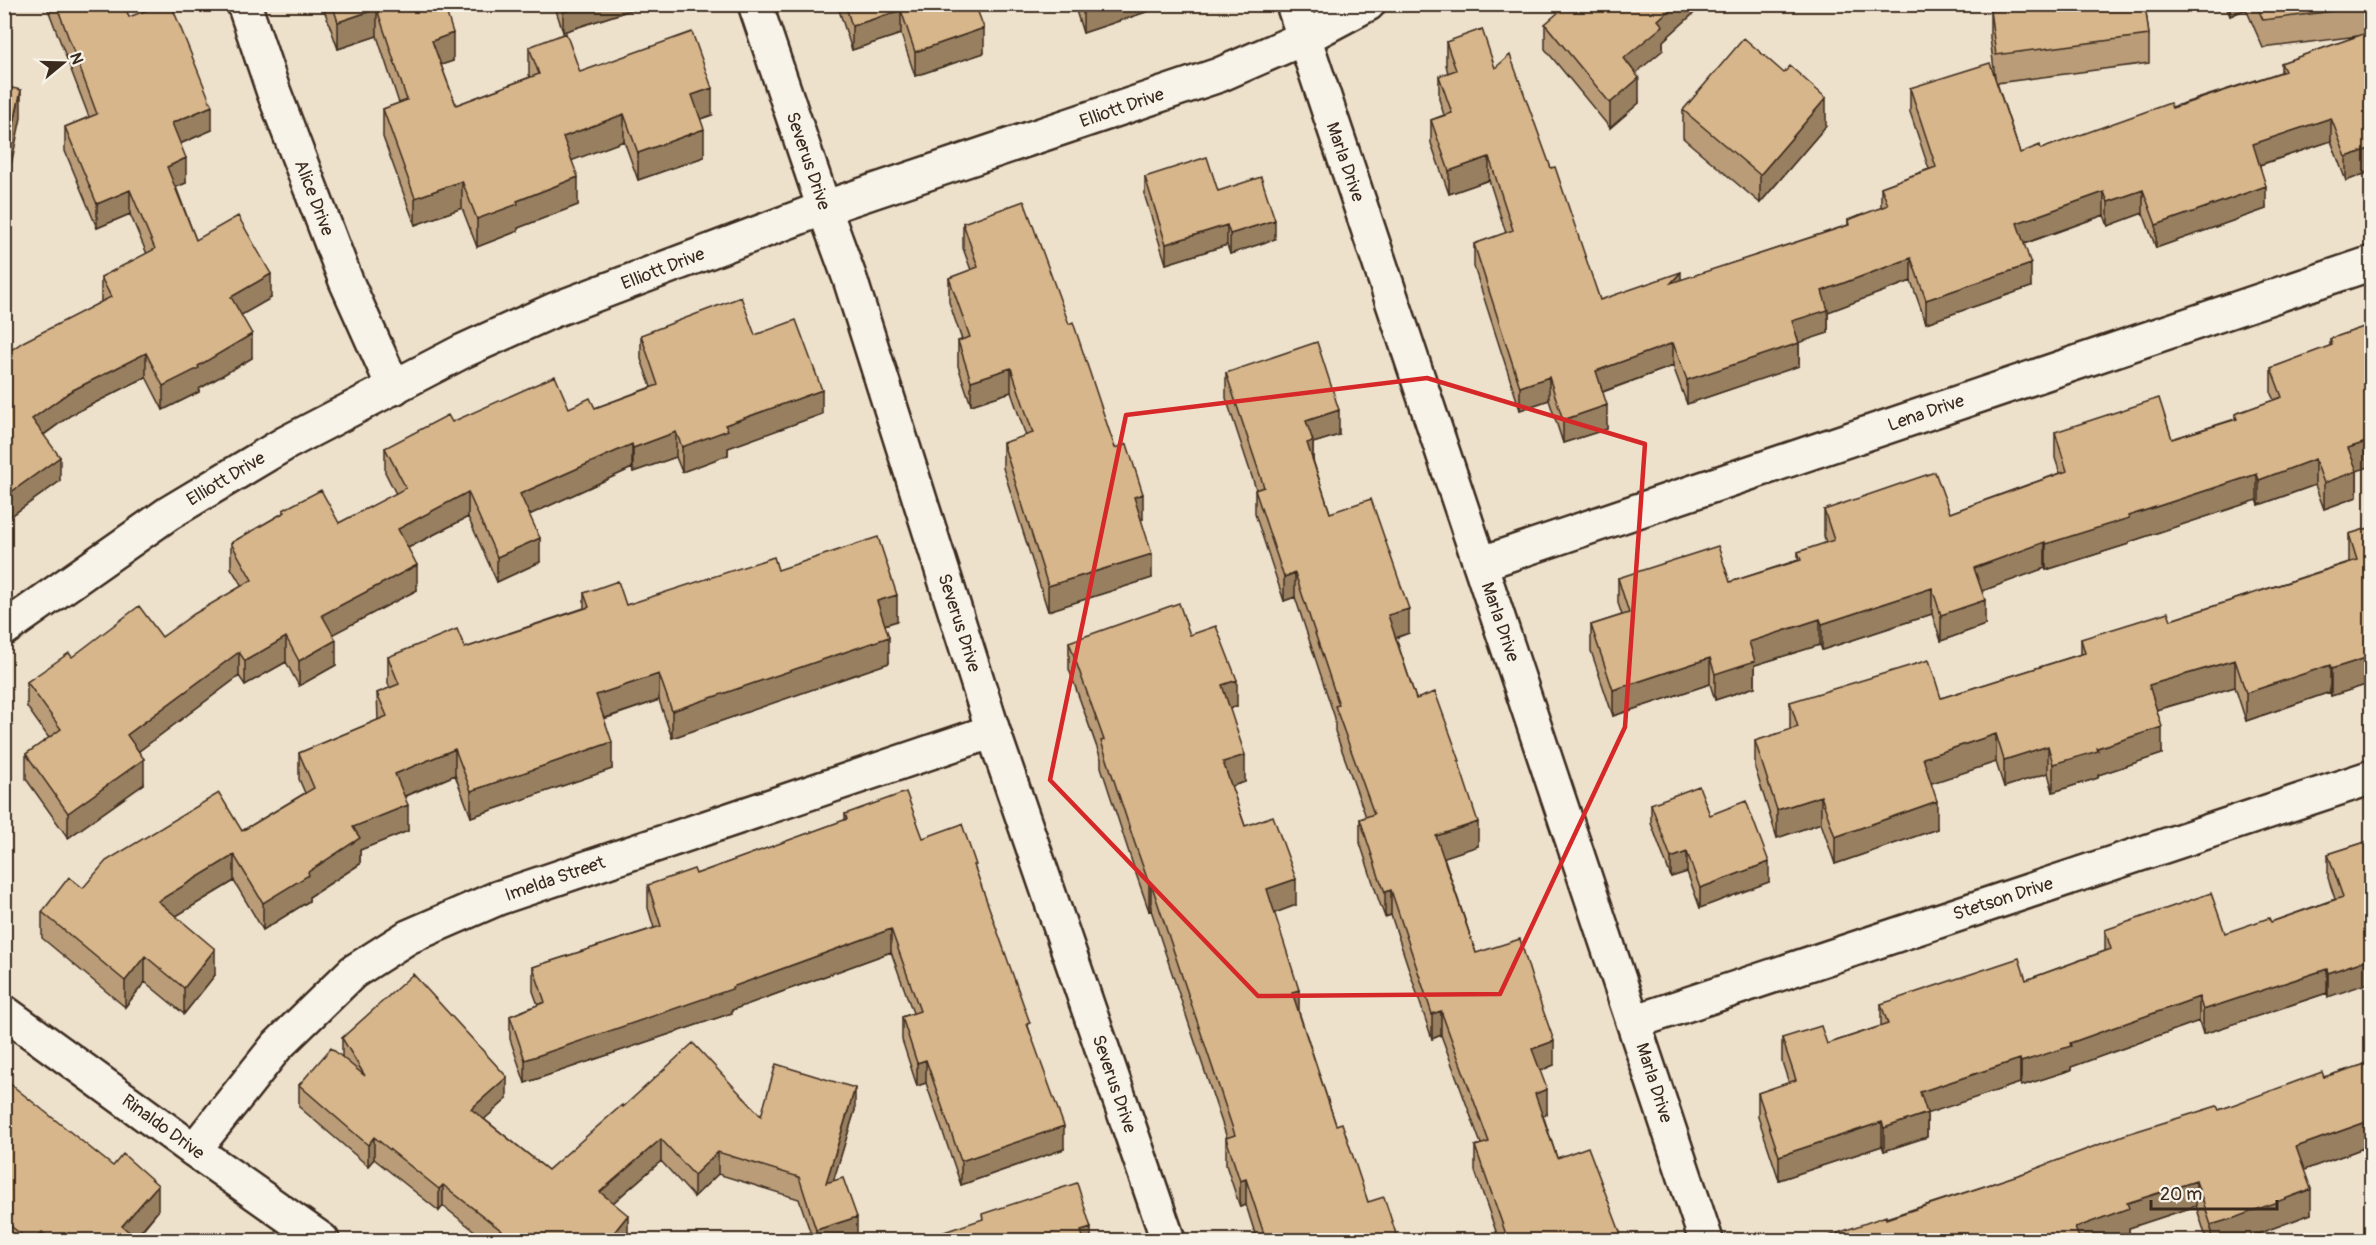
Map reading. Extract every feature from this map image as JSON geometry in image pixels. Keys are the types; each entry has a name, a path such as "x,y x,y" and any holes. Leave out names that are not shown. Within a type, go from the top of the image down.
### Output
{"street":[{"name":"Alice Drive","path":"244,4 273,90 346,281 394,388"},
{"name":"Severus Drive","path":"755,4 850,279 993,731 1168,1240"},
{"name":"Marla Drive","path":"1293,4 1706,1240"},
{"name":"Elliott Drive","path":"4,629 170,513 285,443 463,351 554,310 824,208 1219,75 1304,38 1368,4"},
{"name":"Lena Drive","path":"1480,564 2372,263"},
{"name":"Imelda Street","path":"194,1150 276,1047 353,972 408,937 498,898 993,731"},
{"name":"Stetson Drive","path":"1634,1022 2372,777"},
{"name":"Rinaldo Drive","path":"4,1012 322,1240"}],"highlighted area":[{"path":"1427,378 1645,444 1625,727 1500,994 1258,996 1050,780 1126,415"}],"building":[{"path":"56,4 124,4 129,17 163,4 171,4 212,106 172,123 186,158 167,167 196,240 238,216 271,274 231,297 252,334 198,366 199,368 163,386 146,353 71,391 32,419 60,457 4,497 4,355 23,342 111,297 101,277 155,249 130,190 97,204 65,127 97,114"},
{"path":"332,4 444,4 453,33 432,41 456,105 539,74 529,47 566,33 580,72 692,32 712,88 692,95 704,129 638,153 624,114 563,137 578,177 517,201 518,204 477,219 462,181 415,198 383,109 407,100 377,9 338,22"},
{"path":"561,4 588,4 563,12"},
{"path":"845,4 975,4 984,28 915,52 901,10 852,26"},
{"path":"1082,4 1095,4 1083,9"},
{"path":"1568,4 1676,4 1658,20 1663,26 1624,58 1639,78 1610,103 1545,24"},
{"path":"1998,4 2145,4 2149,35 1996,55 1990,10 1998,9"},
{"path":"2256,4 2372,4 2372,6 2263,20"},
{"path":"1482,29 1495,68 1510,55 1551,168 1555,167 1600,300 1681,272 1671,283 1849,225 1848,220 1888,205 1881,187 1936,167 1910,88 1990,63 2020,153 2040,145 2041,149 2170,103 2172,108 2285,71 2281,63 2372,31 2372,102 2367,103 2372,114 2372,148 2346,157 2331,118 2253,144 2266,186 2156,225 2143,190 2108,202 2104,192 2017,223 2031,264 1926,300 1911,258 1822,291 1828,310 1792,321 1799,343 1687,380 1673,343 1596,371 1607,405 1563,420 1549,377 1520,387 1474,244 1513,230 1489,157 1449,171 1431,120 1452,113 1439,76 1456,70 1446,42"},
{"path":"1744,38 1784,73 1790,66 1826,98 1760,175 1683,110"},
{"path":"4,86 21,90 4,170"},
{"path":"1207,157 1218,191 1261,177 1275,220 1230,234 1227,225 1166,244 1145,177"},
{"path":"1024,201 1069,324 1073,322 1115,448 1127,444 1143,494 1134,497 1152,554 1048,586 1003,443 1033,433 1011,368 971,381 958,341 970,337 949,278 978,267 963,223"},
{"path":"741,297 755,335 796,320 822,390 725,425 728,430 682,447 676,432 633,448 632,444 520,494 540,538 497,557 468,492 398,529 417,565 322,615 336,640 299,661 286,637 245,661 239,652 127,735 144,759 68,813 26,754 61,729 27,682 69,653 72,657 139,606 162,637 194,614 252,580 231,543 285,512 283,510 321,490 339,523 406,488 385,448 448,415 452,422 555,376 569,408 590,398 595,408 658,385 641,335"},
{"path":"2372,324 2372,440 2348,448 2357,471 2324,483 2315,459 2259,480 2257,474 2128,516 2129,518 2046,544 2045,542 1974,568 1985,600 1941,615 1932,588 1822,624 1820,619 1749,642 1755,661 1715,674 1710,658 1613,690 1591,625 1629,613 1618,578 1718,546 1730,582 1801,560 1798,552 1834,540 1824,510 1935,472 1950,513 2067,471 2055,432 2159,398 2172,439 2237,419 2235,414 2282,397 2271,368 2332,345 2330,339"},
{"path":"1317,342 1339,410 1306,421 1313,441 1307,443 1330,513 1371,499 1409,609 1388,615 1416,699 1435,692 1460,761 1458,761 1478,822 1436,836 1476,953 1520,939 1554,1041 1532,1049 1547,1089 1535,1094 1557,1158 1588,1147 1623,1240 1508,1240 1475,1146 1489,1142 1441,1011 1432,1014 1391,890 1385,892 1379,877 1360,819 1374,814 1335,706 1339,705 1295,573 1284,577 1255,490 1264,487 1226,373"},
{"path":"2372,527 2372,656 2331,669 2330,665 2246,693 2235,660 2149,685 2162,727 2097,748 2098,751 2053,764 2048,746 2004,760 1996,734 1923,758 1937,801 1835,837 1821,796 1777,810 1755,741 1798,727 1790,702 1929,660 1941,698 2085,653 2081,639 2168,612 2171,620 2357,560 2349,534"},
{"path":"878,537 897,595 877,601 889,637 672,711 659,674 596,695 612,742 471,791 455,749 395,774 408,805 353,827 360,838 308,872 309,875 263,903 234,855 158,901 215,949 184,988 145,956 125,981 42,912 69,877 83,888 106,861 219,793 242,831 314,788 299,753 387,716 377,693 399,684 388,657 457,629 465,648 589,607 584,593 618,581 626,605 774,557 778,570"},
{"path":"1179,603 1190,635 1216,626 1237,680 1222,685 1245,755 1223,762 1245,826 1273,816 1296,879 1267,889 1299,990 1292,992 1336,1125 1342,1123 1368,1202 1384,1197 1398,1240 1266,1240 1246,1179 1240,1181 1226,1138 1235,1135 1151,883 1149,884 1134,841 1101,741 1104,740 1069,642"},
{"path":"1699,786 1710,815 1746,801 1769,862 1700,888 1687,852 1671,858 1651,804"},
{"path":"4,788 10,795 4,800"},
{"path":"906,792 923,838 962,824 976,865 974,865 1030,1023 1027,1024 1064,1126 961,1161 926,1060 917,1063 902,1017 920,1011 891,929 732,987 732,989 525,1060 510,1016 545,1002 533,967 661,926 648,885 694,869 696,874 847,819 845,814"},
{"path":"2372,840 2372,958 2328,973 2327,969 2203,1010 2199,997 2070,1043 2071,1046 2021,1062 2020,1059 1920,1092 1927,1113 1884,1128 1882,1122 1779,1156 1758,1093 1796,1080 1782,1038 1821,1026 1827,1044 1888,1024 1881,1004 2019,958 2026,980 2111,949 2105,930 2211,893 2225,933 2269,918 2271,922 2343,897 2328,854"},
{"path":"413,974 507,1077 471,1109 548,1170 622,1105 623,1107 693,1043 761,1116 776,1064 855,1088 826,1183 843,1178 857,1217 816,1230 799,1177 718,1152 694,1175 661,1139 600,1192 628,1215 608,1240 495,1240 502,1231 443,1185 439,1189 374,1137 368,1145 299,1085 331,1048 365,1076 342,1038"},
{"path":"2372,1062 2372,1124 2369,1121 2296,1147 2311,1189 2237,1217 2211,1225 2196,1181 2127,1203 2129,1208 2075,1228 2080,1240 1818,1240 2027,1172 2124,1135 2217,1106 2219,1110 2322,1072 2324,1077"},
{"path":"4,1079 113,1166 123,1154 158,1185 122,1226 139,1240 52,1240 42,1232 34,1240 29,1240 4,1221"},
{"path":"1077,1183 1091,1228 1081,1231 1084,1240 920,1240 983,1219 982,1214"}]}
